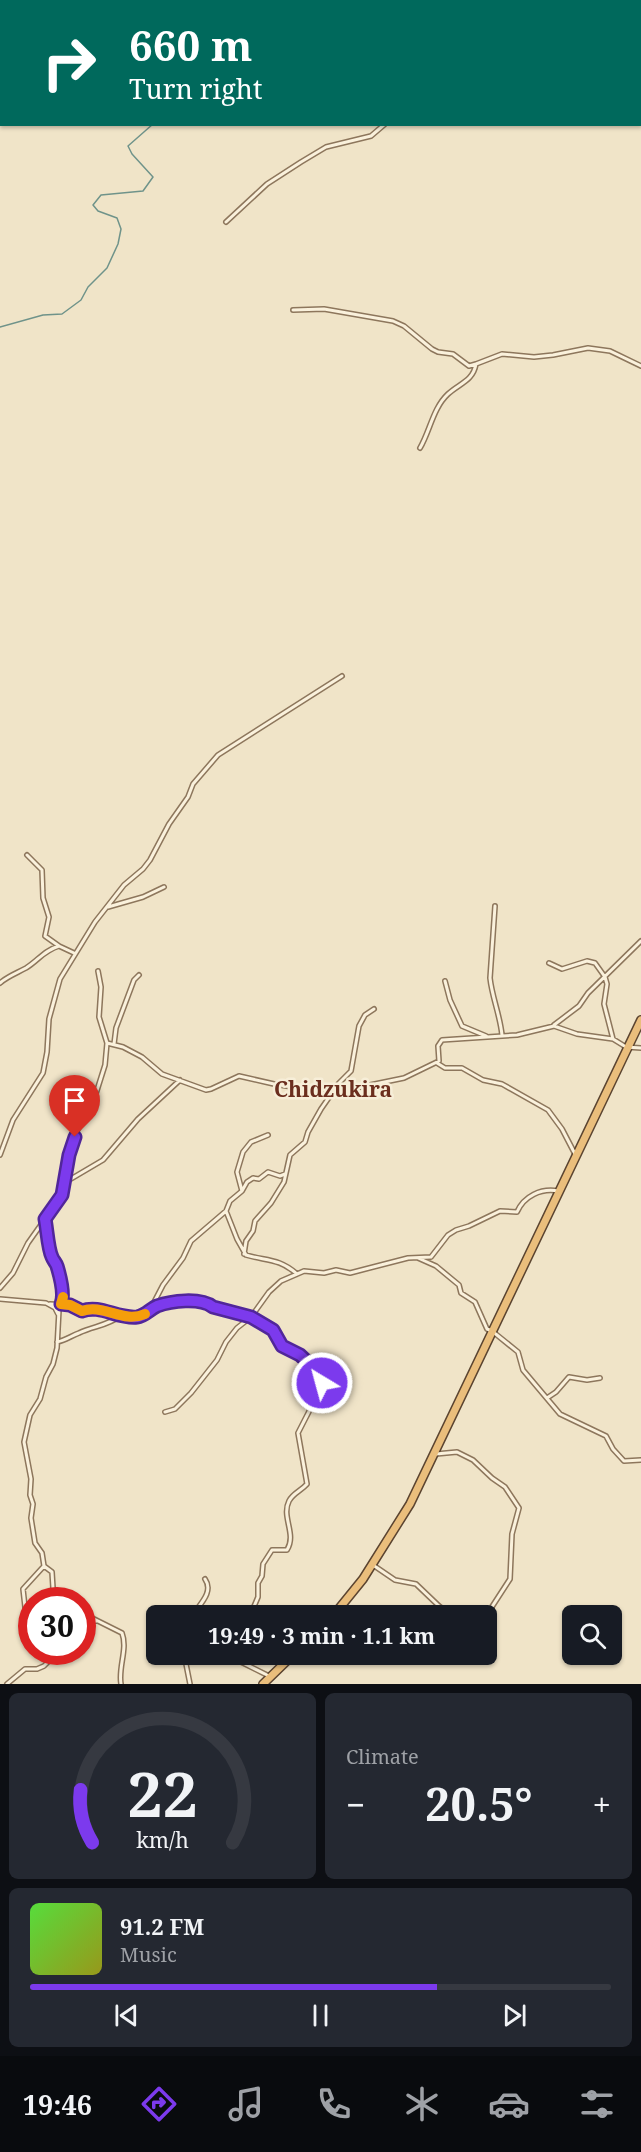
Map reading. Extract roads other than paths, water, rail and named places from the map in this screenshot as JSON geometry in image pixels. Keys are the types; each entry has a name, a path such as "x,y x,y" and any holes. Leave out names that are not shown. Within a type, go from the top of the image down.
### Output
{"highway":[{"path":"342,1605 373,1565 410,1504 626,1047 641,1020"},
{"path":"263,1684 282,1665"}],"street":[{"path":"226,222 267,184 301,162 326,147 371,136 383,126"},
{"path":"293,310 324,309 393,321 404,326 438,352 453,354 469,366 502,354 553,356 588,348 610,351 641,366"},
{"path":"420,448 436,412 448,394 472,376 476,364"},
{"path":"0,1155 13,1120 43,1072 49,1019 57,984 74,953 106,908 124,885 136,876 150,860 169,824 188,797 193,784 213,759 342,676"},
{"path":"27,855 42,870 43,898 49,917 45,936 74,953"},
{"path":"106,908 142,897 164,886"},
{"path":"495,906 490,978 491,989 501,1018 502,1035"},
{"path":"106,1043 114,1044 142,1057 162,1074 209,1090 242,1076 274,1084 317,1088 333,1092 404,1078 437,1063 440,1057 438,1046 442,1040 517,1035 554,1026 579,1006 588,993 641,941"},
{"path":"0,983 10,975 26,968 44,952 60,946"},
{"path":"549,963 562,969 592,961 605,977 607,984 604,1004 614,1039"},
{"path":"0,1288 13,1273 28,1243 58,1202 77,1131 93,1103 105,1065 106,1043 99,1017 101,987 98,971"},
{"path":"114,1044 116,1028 134,980 139,975"},
{"path":"445,981 462,1026 487,1037"},
{"path":"244,1254 248,1238 253,1233 255,1221 277,1193 286,1174 290,1155 305,1142 309,1130 333,1092 351,1071 359,1026 364,1016 374,1009"},
{"path":"554,1026 577,1034 614,1039 626,1047 641,1048"},
{"path":"437,1063 445,1068 462,1068 483,1080 502,1084 548,1110 556,1119 576,1155"},
{"path":"64,1183 103,1160 138,1119 180,1080"},
{"path":"242,1191 237,1172 243,1152 251,1142 268,1135"},
{"path":"149,1311 163,1285 183,1258 191,1241 226,1211 230,1201 251,1179 259,1179 265,1173 270,1172 280,1176 286,1174"},
{"path":"165,1412 175,1408 191,1393 217,1360 226,1342 237,1328 251,1317 281,1281 306,1271 324,1273 334,1270 350,1274 417,1257 432,1256 448,1235 456,1230 500,1211 517,1212 522,1202 532,1195 546,1191 558,1192"},
{"path":"226,1211 244,1254"},
{"path":"45,1219 51,1256 58,1268 63,1299 53,1364 46,1377 40,1399 30,1416 24,1442 31,1479 30,1495 33,1504 31,1518 35,1543 41,1551 45,1566 52,1572 53,1587"},
{"path":"244,1254 278,1261 297,1274"},
{"path":"417,1257 436,1266 459,1285 459,1292 475,1302 487,1329 518,1352 523,1370 562,1416 606,1436 613,1449 624,1461 641,1461"},
{"path":"0,1299 70,1305 82,1311 101,1310 120,1316 138,1317 156,1306 197,1302 251,1317 273,1330 282,1346 296,1352 321,1375 322,1381 309,1415 298,1430 297,1437 307,1484 294,1494 287,1505 291,1530 290,1545 287,1550 272,1550 262,1564 262,1576 258,1584 258,1597 255,1605"},
{"path":"50,1304 59,1316"},
{"path":"57,1342 111,1323 120,1316"},
{"path":"547,1398 560,1388 568,1377 587,1380 600,1378"},
{"path":"434,1454 457,1452 473,1460 505,1487 518,1505 519,1513 512,1534 510,1579 493,1605"},
{"path":"373,1565 395,1580 417,1584 438,1605"},
{"path":"25,1587 45,1566"},
{"path":"199,1605 208,1591 205,1579"},
{"path":"98,1621 118,1630 123,1636 120,1676 122,1684"},
{"path":"7,1684 25,1669 37,1669 45,1665"},
{"path":"186,1665 190,1684"},
{"path":"248,1665 271,1676"}],"waterway":[{"path":"0,327 43,315 62,314 81,300 88,287 107,268 118,244 121,229 117,218 98,211 93,205 101,195 143,191 153,177 132,154 128,146 151,126"}],"district":[{"name":"Chidzukira","path":"333,1090"}]}
